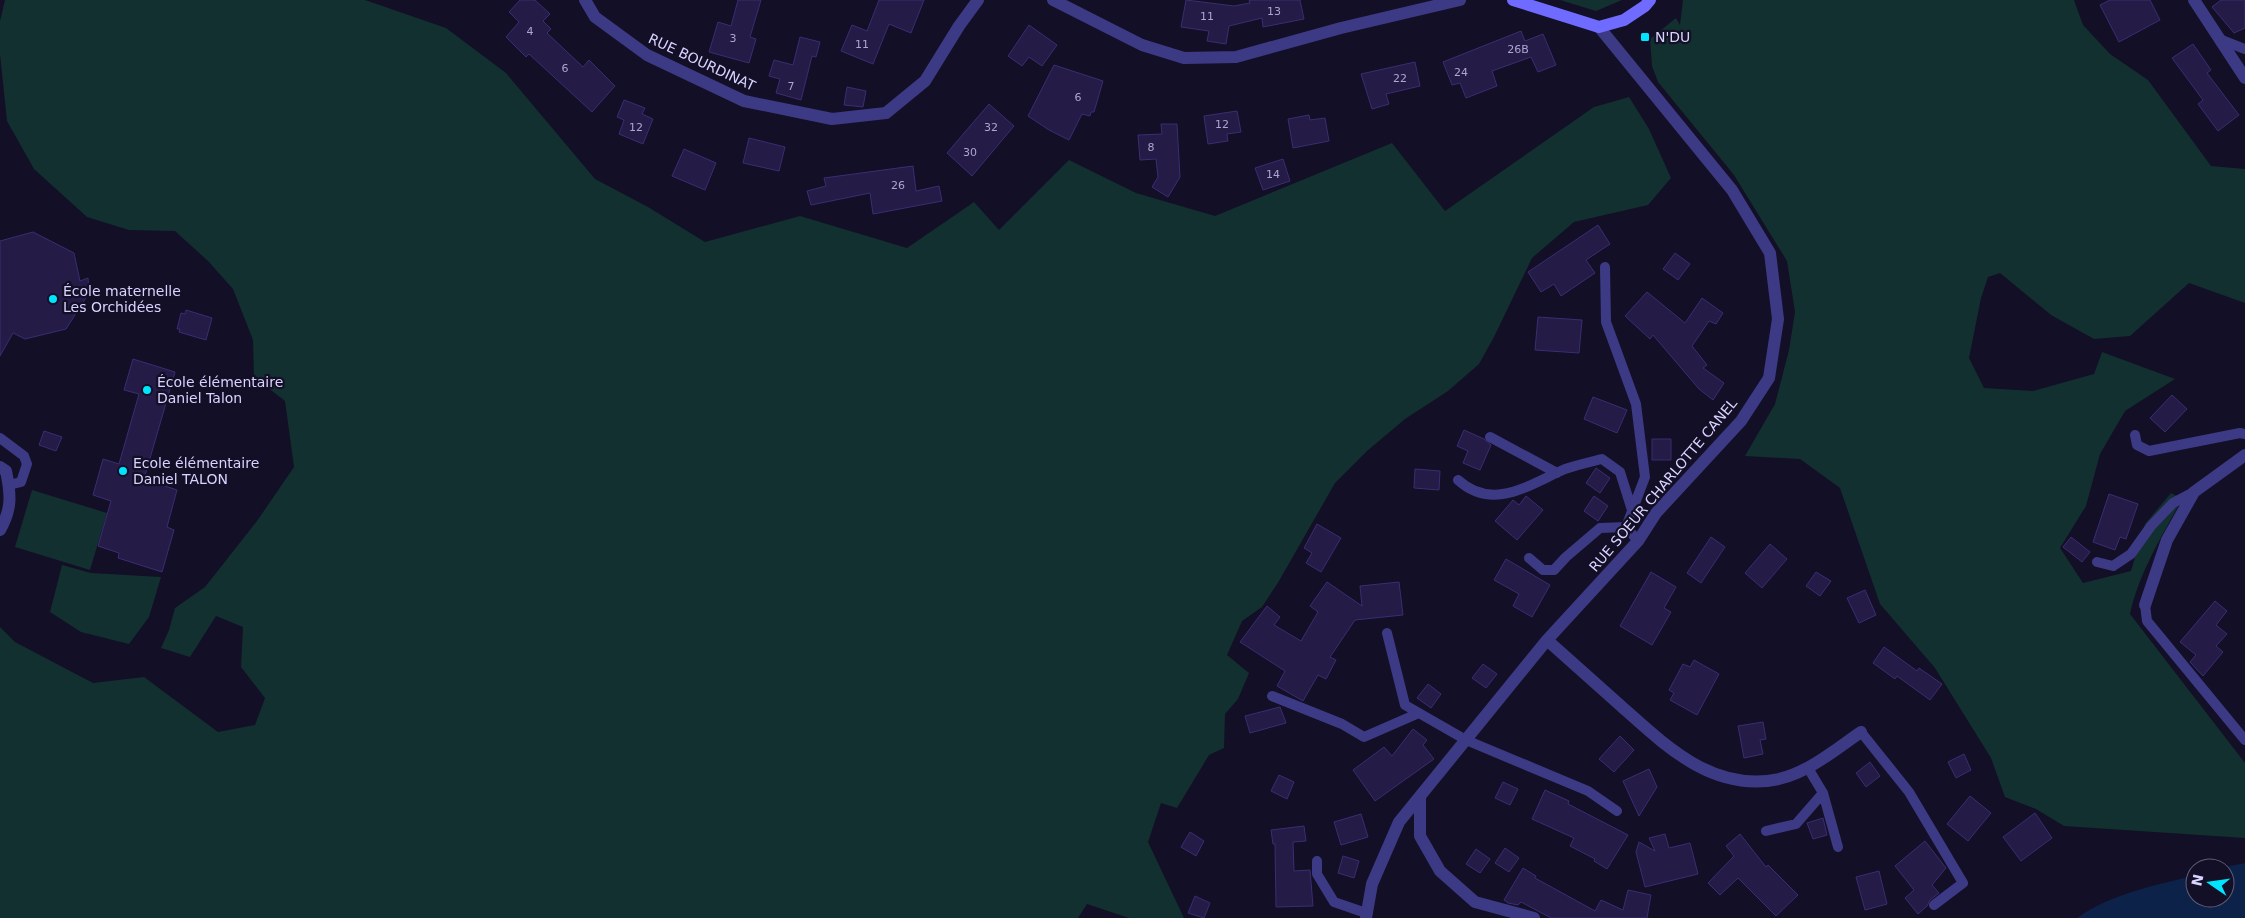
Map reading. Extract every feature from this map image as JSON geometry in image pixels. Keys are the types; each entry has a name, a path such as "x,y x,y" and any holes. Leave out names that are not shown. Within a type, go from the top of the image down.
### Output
{"street":[{"name":"RUE BOURDINAT","path":"585,0 595,17 647,55 744,101 832,119 886,113 925,81 959,26 978,0"},
{"path":"1053,0 1142,45 1184,58 1236,56 1460,0"},
{"path":"1514,0 1599,27 1624,20 1645,6 1650,0"},
{"path":"2194,0 2245,78"},
{"name":"RUE SOEUR CHARLOTTE CANEL","path":"1366,916 1372,884 1399,822 1547,640 1638,541 1656,513 1740,421 1769,378 1778,319 1770,253 1732,190 1599,27"},
{"path":"2145,605 2167,540 2194,492 2245,455"},
{"path":"0,467 6,471 9,485 9,514 0,530"},
{"path":"1547,640 1669,748 1701,769 1741,782 1779,779 1808,768 1861,732"},
{"path":"1420,797 1420,836 1440,871 1475,902 1534,918"}],"lane":[{"path":"2219,39 2245,48"},
{"path":"1605,267 1606,322 1636,404 1645,477 1626,527"},
{"path":"2135,435 2137,445 2149,451 2245,434"},
{"path":"1490,437 1557,473"},
{"path":"0,438 24,456 27,464 21,482 9,485"},
{"path":"1458,480 1483,494 1503,496 1557,473 1602,459 1620,472 1632,510"},
{"path":"2097,562 2113,566 2131,554 2151,526 2173,503 2194,492"},
{"path":"1626,527 1638,541"},
{"path":"1529,558 1543,570 1554,570 1566,557 1600,528 1626,527"},
{"path":"2145,605 2147,621 2245,740"},
{"path":"1387,633 1405,704 1466,740 1588,791 1617,811"},
{"path":"1272,696 1342,724 1364,737 1419,713"},
{"path":"1861,732 1909,792 1963,883 1934,905"},
{"path":"1808,768 1823,793 1838,847"},
{"path":"1766,832 1796,824 1823,793"},
{"path":"1317,861 1317,874 1334,902 1366,916"}],"green space":[{"path":"5,0 365,0 446,28 506,73 595,179 648,207 705,242 800,216 907,248 974,202 999,230 1069,160 1136,193 1215,216 1392,143 1445,211 1594,107 1629,97 1649,129 1671,178 1648,205 1574,222 1532,258 1479,364 1448,391 1405,419 1367,451 1335,483 1262,607 1242,621 1227,655 1249,673 1238,699 1225,714 1224,748 1209,755 1177,808 1161,803 1148,842 1184,918 1129,918 1087,904 1078,918 0,918 0,627 15,642 93,683 144,677 218,732 255,725 265,698 241,667 243,627 216,616 190,657 161,648 169,630 175,608 205,587 257,521 294,467 285,401 254,377 253,340 233,289 208,261 175,231 129,230 87,217 34,169 7,121 0,54 0,21"},
{"path":"1560,0 1622,0 1596,11"},
{"path":"1683,0 2074,0 2083,25 2110,54 2148,80 2211,166 2245,169 2245,303 2189,283 2130,336 2094,339 2051,315 2000,273 1988,277 1981,298 1969,358 1984,388 2033,391 2094,374 2102,352 2175,379 2125,411 2100,454 2086,506 2060,548 2083,583 2131,571 2145,524 2171,493 2182,499 2145,569 2130,614 2245,763 2245,838 2064,826 2036,809 2005,797 1991,758 1935,668 1880,604 1840,488 1800,459 1745,456 1775,404 1789,350 1795,312 1787,261 1734,175 1658,82 1652,66 1650,39 1676,18 1680,25"},
{"path":"32,490 107,513 90,570 15,547"},
{"path":"62,565 91,573 161,577 149,617 129,644 81,632 50,612"}],"water":[{"path":"2245,863 2245,918 2077,918 2090,909 2119,896 2185,878 2185,908 2235,908 2235,865"}],"building":[{"path":"520,0 535,0 550,14 543,21 551,29 547,33 583,67 589,60 615,86 592,112 529,54 526,57 506,37 519,22 509,12"},
{"path":"738,0 761,0 750,37 756,39 749,63 709,52 718,22 731,26"},
{"path":"879,0 924,0 911,33 889,24 873,64 841,51 852,25 867,31"},
{"path":"1186,0 1234,6 1250,3 1249,0 1300,0 1304,19 1263,27 1262,18 1229,26 1226,44 1207,41 1209,31 1181,27"},
{"path":"2110,0 2150,0 2160,20 2119,42 2100,5"},
{"path":"2221,0 2245,0 2245,28 2234,33 2212,7"},
{"path":"1029,25 1057,45 1042,66 1029,57 1022,66 1008,56"},
{"path":"1521,31 1525,41 1543,34 1556,65 1538,72 1531,57 1492,71 1497,86 1466,98 1460,83 1452,85 1443,62"},
{"path":"800,37 820,42 816,57 812,56 801,100 776,93 780,79 769,76 774,60 793,65"},
{"path":"2193,44 2211,70 2207,73 2239,115 2218,131 2198,104 2203,100 2172,58"},
{"path":"1415,62 1420,86 1386,94 1389,104 1372,109 1361,74"},
{"path":"1054,65 1103,81 1094,112 1091,112 1090,116 1082,114 1069,140 1028,116"},
{"path":"847,87 866,91 863,107 844,105"},
{"path":"624,100 645,108 642,114 653,119 643,144 619,134 624,120 617,117"},
{"path":"989,104 1014,126 972,176 947,153"},
{"path":"1237,111 1241,132 1227,134 1228,141 1208,144 1204,116"},
{"path":"1309,115 1310,120 1325,118 1329,141 1293,148 1288,119"},
{"path":"1161,124 1177,124 1180,177 1168,197 1152,187 1158,177 1156,159 1140,160 1138,135 1162,134"},
{"path":"749,138 785,147 779,171 743,163"},
{"path":"684,149 716,163 705,190 672,176"},
{"path":"1283,159 1290,181 1263,190 1255,168"},
{"path":"913,166 916,191 939,186 942,201 873,214 870,193 811,205 807,191 826,186 824,178"},
{"path":"1598,225 1610,244 1586,260 1595,273 1561,296 1554,284 1541,292 1528,272"},
{"path":"33,232 74,253 80,281 88,278 89,293 66,329 25,339 13,333 0,356 0,241"},
{"path":"1675,253 1690,264 1678,280 1663,269"},
{"path":"1647,292 1685,323 1702,298 1723,313 1716,324 1709,321 1692,346 1707,365 1703,368 1724,383 1713,400 1699,389 1653,335 1650,339 1625,316"},
{"path":"186,310 212,318 206,340 179,332 180,329 177,329 181,313 185,314"},
{"path":"1538,317 1582,320 1579,353 1535,350"},
{"name":"Ecole élémentaire Daniel TALON","path":"133,359 175,372 144,479 177,490 167,527 174,530 162,572 118,558 119,553 98,546 111,501 93,495 103,459 119,464 139,394 124,390"},
{"path":"2172,395 2187,409 2165,432 2150,418"},
{"path":"1593,397 1627,410 1617,433 1584,419"},
{"path":"1464,430 1484,439 1491,445 1480,470 1463,463 1468,451 1457,446"},
{"path":"44,431 62,437 56,451 39,445"},
{"path":"1652,439 1671,439 1671,460 1652,460"},
{"path":"1596,468 1610,478 1600,493 1586,483"},
{"path":"1415,469 1440,471 1439,490 1414,488"},
{"path":"2109,494 2138,504 2126,539 2120,537 2115,550 2093,542"},
{"path":"1526,496 1543,510 1517,540 1495,521 1513,500 1519,505"},
{"path":"1594,496 1608,506 1598,521 1584,511"},
{"path":"1317,524 1341,538 1321,572 1306,563 1312,553 1304,548"},
{"path":"1711,537 1725,547 1701,583 1687,573"},
{"path":"2071,537 2090,552 2082,562 2063,547"},
{"path":"1770,544 1787,559 1762,588 1745,573"},
{"path":"1506,559 1550,585 1532,617 1513,606 1519,594 1494,580"},
{"path":"1651,572 1676,587 1664,608 1671,612 1652,645 1620,626"},
{"path":"1816,572 1831,581 1820,596 1806,586"},
{"path":"1327,582 1362,606 1360,586 1399,582 1403,615 1355,620 1330,657 1336,660 1326,679 1318,675 1303,701 1277,686 1285,671 1240,642 1267,606 1280,617 1274,625 1301,641 1318,612 1310,606"},
{"path":"1865,590 1876,615 1859,623 1847,598"},
{"path":"2215,601 2227,611 2216,625 2227,634 2216,646 2223,652 2203,676 2190,662 2196,655 2180,642"},
{"path":"1884,647 1917,671 1919,668 1942,684 1930,700 1897,676 1895,679 1873,663"},
{"path":"1694,660 1719,674 1697,715 1670,700 1674,693 1669,690 1683,664 1690,667"},
{"path":"1483,664 1497,674 1486,688 1472,678"},
{"path":"1428,684 1441,694 1431,708 1417,698"},
{"path":"1280,707 1286,723 1250,733 1245,716"},
{"path":"1763,722 1766,739 1760,740 1763,754 1744,758 1738,726"},
{"path":"1413,729 1427,740 1423,745 1434,759 1375,801 1353,770 1384,747 1392,756"},
{"path":"1620,736 1634,750 1614,772 1599,759"},
{"path":"1964,754 1971,770 1956,778 1948,762"},
{"path":"1870,762 1880,776 1866,787 1856,773"},
{"path":"1649,769 1657,787 1639,816 1623,781"},
{"path":"1279,775 1294,782 1287,799 1271,791"},
{"path":"1503,782 1518,789 1510,805 1495,798"},
{"path":"1545,790 1569,801 1568,804 1628,835 1607,869 1594,861 1595,859 1570,846 1574,838 1532,819"},
{"path":"1970,796 1991,813 1968,841 1947,824"},
{"path":"2035,813 2052,838 2021,861 2003,837"},
{"path":"1361,814 1368,837 1341,845 1334,822"},
{"path":"1823,818 1827,835 1813,839 1807,823"},
{"path":"1304,826 1306,841 1293,842 1294,871 1310,870 1313,906 1276,907 1275,844 1273,844 1271,830"},
{"path":"1190,832 1204,841 1196,856 1181,847"},
{"path":"1665,834 1669,848 1690,843 1698,874 1645,887 1636,852 1639,842 1655,851 1649,838"},
{"path":"1740,834 1766,867 1768,865 1798,895 1776,916 1738,878 1720,895 1708,883 1734,856 1726,846"},
{"path":"1925,841 1946,868 1932,885 1939,893 1918,914 1905,898 1914,890 1895,866"},
{"path":"1505,848 1519,858 1509,872 1495,863"},
{"path":"1476,849 1490,859 1480,873 1466,864"},
{"path":"1343,856 1359,861 1354,878 1338,873"},
{"path":"1523,868 1536,876 1535,878 1595,911 1601,900 1623,910 1628,890 1651,895 1647,918 1551,918 1521,902 1518,905 1508,903 1504,900"},
{"path":"1879,871 1887,904 1865,910 1856,877"},
{"path":"1195,896 1210,903 1204,918 1188,913"}],"place":[{"name":"N'DU","path":"1645,37"},
{"name":"École maternelle Les Orchidées","path":"53,299"},
{"name":"École élémentaire Daniel Talon","path":"147,390"},
{"name":"Ecole élémentaire Daniel TALON","path":"123,471"}]}
